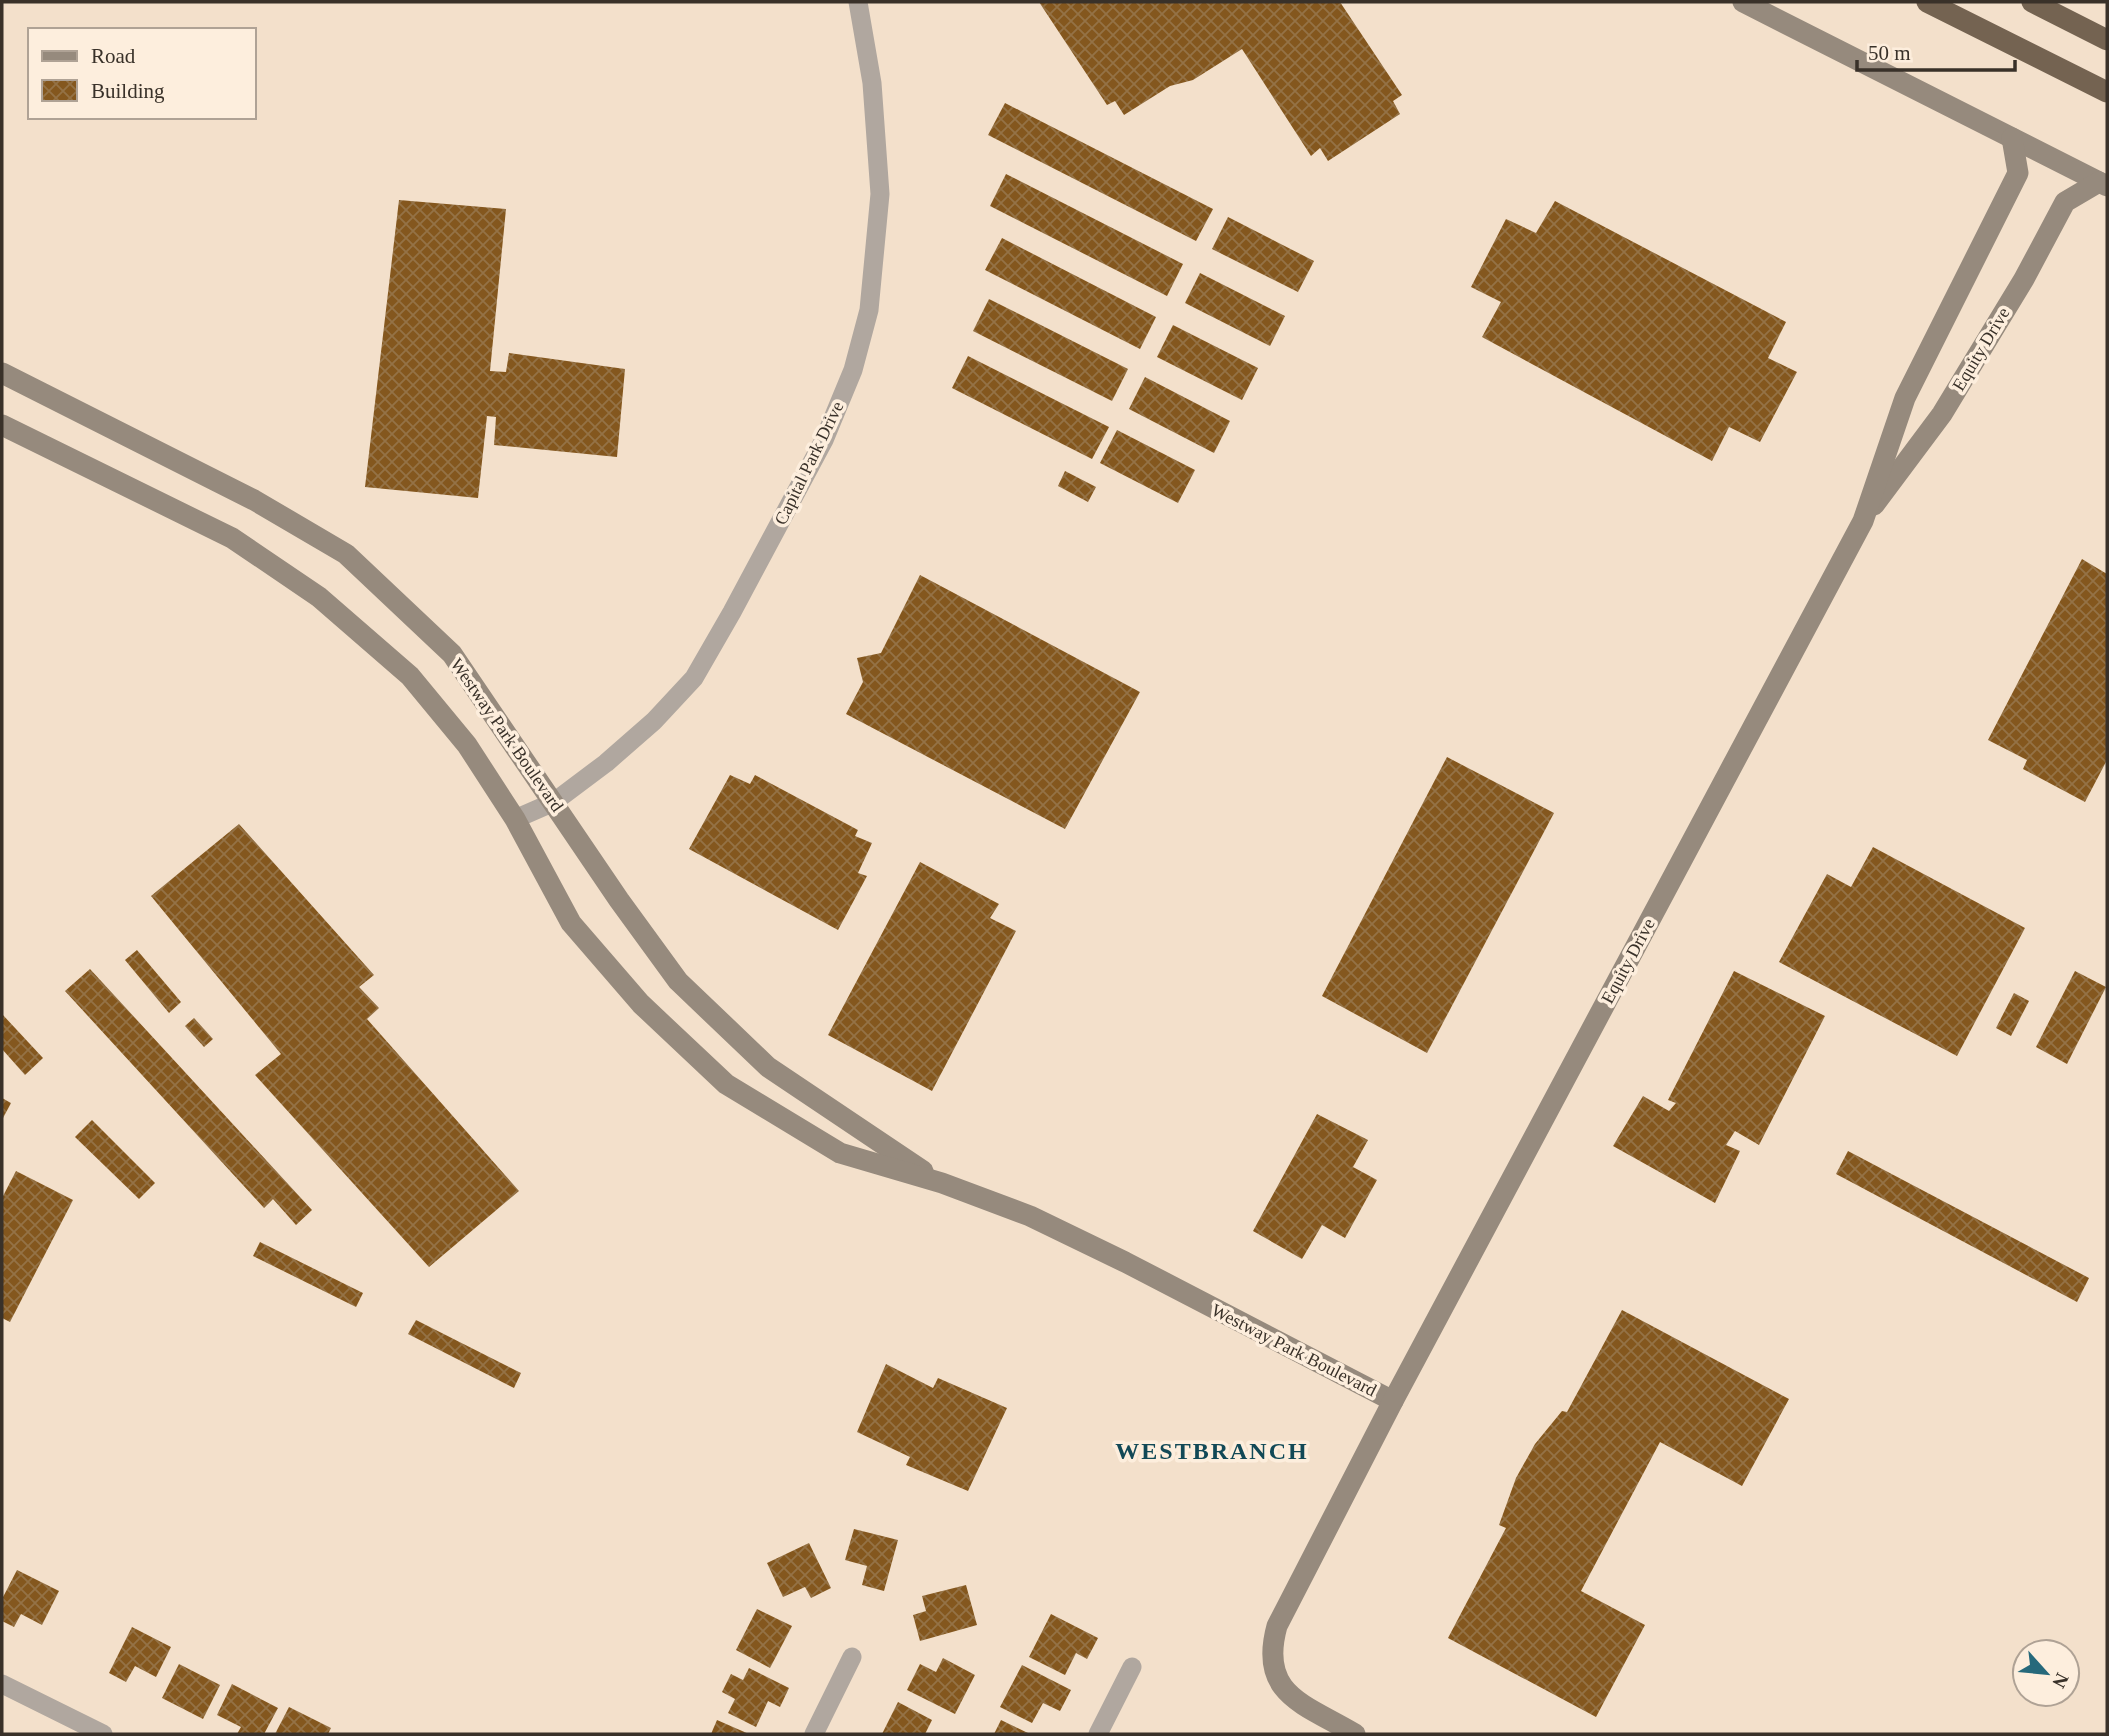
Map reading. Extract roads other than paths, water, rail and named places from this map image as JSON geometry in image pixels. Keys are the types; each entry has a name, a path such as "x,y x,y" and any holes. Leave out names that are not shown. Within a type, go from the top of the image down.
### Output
{"highway":[{"path":"1927,2 2107,92"},
{"path":"2032,2 2107,40"}],"street":[{"name":"Capital Park Drive","path":"515,819 554,802 606,763 654,722 694,678 824,440 853,370 869,310 880,194 872,83 859,2"},
{"path":"1744,2 2103,184"},
{"name":"Equity Drive","path":"1863,521 1905,398 2018,173 2012,138"},
{"name":"Equity Drive","path":"1393,1401 1863,521 1942,414 2024,279 2065,202 2103,184"},
{"name":"Westway Park Boulevard","path":"2,373 254,500 346,554 452,654 619,900 678,981 768,1067 942,1183"},
{"name":"Westway Park Boulevard","path":"2,425 232,538 320,597 410,676 467,746 515,819 571,923 641,1004 726,1084 840,1153 942,1183 1030,1216 1125,1262 1393,1401 1277,1626 1272,1646 1272,1661 1278,1682 1297,1700 1355,1734"},
{"path":"814,1734 852,1657"},
{"path":"1098,1734 1132,1667"},
{"path":"2,1684 103,1734"}],"district":[{"name":"WESTBRANCH","path":"1212,1451"}]}
